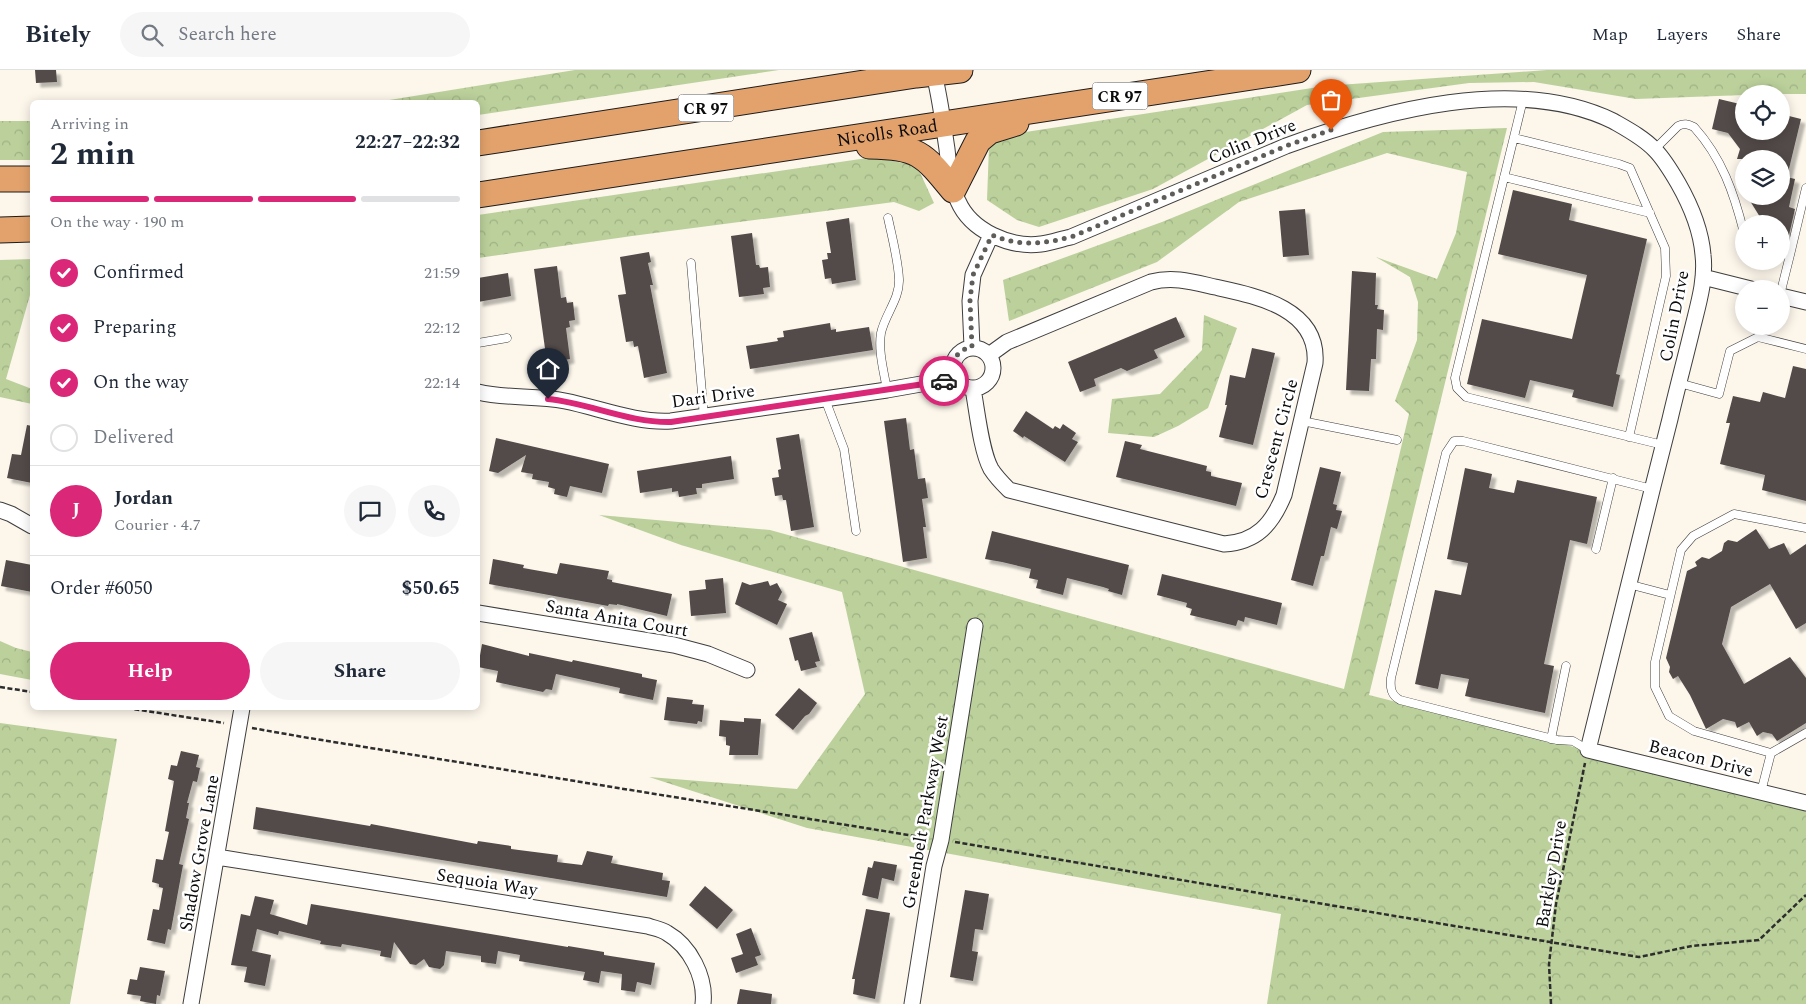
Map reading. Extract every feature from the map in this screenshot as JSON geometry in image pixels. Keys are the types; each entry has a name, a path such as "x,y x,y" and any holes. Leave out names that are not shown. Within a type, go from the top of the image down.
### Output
{"highway":[{"path":"779,96 873,70"},
{"name":"CR 97","path":"480,143 934,72 960,70"},
{"name":"Nicolls Road","path":"480,195 1298,70"},
{"path":"801,146 894,146 904,148 926,159 953,190 974,146 990,130 1010,125 1063,105"},
{"path":"0,179 30,179"},
{"path":"0,230 30,229"}],"street":[{"name":"Colin Drive","path":"934,72 953,190 963,211 976,224 992,235 1004,240 1027,244 1041,244 1071,237 1286,146 1357,122 1430,105 1474,101 1523,100 1568,106 1598,114 1620,125 1655,149 1671,170 1684,193 1694,217 1704,255 1703,277 1679,383 1588,750"},
{"path":"972,347 970,300 973,275 992,235"},
{"path":"1703,277 1735,285"},
{"name":"Crescent Circle","path":"973,388 984,447 990,467 1009,490 1224,544 1238,543 1249,539 1260,531 1275,515 1284,495 1316,353 1314,341 1301,322 1285,308 1250,294 1186,280 1164,278 1007,342 989,355"},
{"path":"1790,298 1806,302"},
{"path":"972,347 982,349 989,355 993,364 991,377 985,384 973,388 961,385 955,378 952,368 955,358 962,350 972,347"},
{"name":"Dari Drive","path":"480,392 494,396 564,401 657,422 704,417 887,390 955,378"},
{"path":"0,510 30,525"},
{"name":"Santa Anita Court","path":"480,612 674,645 708,654 747,670"},
{"name":"Greenbelt Parkway West","path":"912,1004 934,866 941,840 975,626"},
{"name":"Shadow Grove Lane","path":"191,1004 242,710"},
{"name":"Beacon Drive","path":"1588,750 1806,803"},
{"name":"Sequoia Way","path":"217,857 648,926 666,932 684,948 698,968 703,1004"}],"lane":[{"path":"1523,100 1455,378 1457,388 1466,398 1663,445"},
{"path":"1655,149 1678,126 1688,124 1694,127 1728,180 1739,215"},
{"path":"1514,138 1625,165 1630,168 1665,248 1667,268 1629,437"},
{"path":"1504,177 1650,213"},
{"path":"1790,255 1806,188"},
{"path":"887,390 880,342 881,331 898,291 899,278 888,218"},
{"path":"691,263 704,417"},
{"path":"1679,383 1719,394 1730,351 1758,337 1806,349"},
{"path":"480,343 507,338"},
{"path":"824,399 844,449 856,531"},
{"path":"1302,421 1397,440"},
{"path":"1588,750 1574,741 1550,739 1400,700 1396,698 1390,686 1393,669 1446,453 1454,441 1463,440 1652,488"},
{"path":"1596,549 1614,478"},
{"path":"1806,528 1734,514 1693,536 1681,550 1655,662 1655,687 1669,716 1694,731 1771,753 1806,733"},
{"path":"1628,584 1670,595"},
{"path":"1550,739 1566,666"},
{"path":"1761,792 1771,753"}],"path":[{"path":"0,687 30,692"},
{"path":"140,710 1282,896 1639,957 1692,946 1759,940 1806,894"},
{"name":"Barkley Drive","path":"1551,1004 1549,964 1556,904 1588,750"}],"green space":[{"path":"575,70 779,70 480,115 480,100 389,100"},
{"path":"1547,70 1806,70 1806,94 1790,94 1790,85 1735,85 1735,95 1636,99 1534,82 1469,83 1307,105 1153,189 1039,227 1017,220 987,200 989,147 1006,135 1325,86"},
{"path":"0,121 30,121 30,160 0,160"},
{"path":"1507,128 1369,695 1806,806 1806,1004 1267,1004 1281,914 807,828 649,777 797,789 865,694 842,592 681,545 599,515 770,530 1344,689 1409,414 1395,401 1417,340 1418,302 1410,277 1376,257 1437,279 1456,233 1467,172 1387,153 1239,202 1157,262 1009,321 1003,280 1162,222 1383,132"},
{"path":"874,157 917,166 934,203 919,211 894,202 480,258 480,215"},
{"path":"30,259 30,295 6,379 30,388 30,404 0,397 0,260"},
{"path":"1204,315 1237,328 1208,408 1178,426 1154,437 1108,433 1112,399 1160,394 1202,350"},
{"path":"0,641 30,652 30,680 0,674"},
{"path":"0,723 117,739 70,1004 0,1004"}],"building":[{"path":"35,70 56,70 57,82 36,83"},
{"path":"1719,99 1735,103 1735,140 1790,140 1790,116 1801,119 1790,165 1790,150 1740,150 1728,133 1712,129"},
{"path":"1790,178 1795,179 1790,202"},
{"path":"1513,190 1572,204 1569,220 1647,239 1616,374 1620,375 1613,407 1572,397 1574,390 1530,380 1525,398 1467,384 1482,319 1572,339 1587,275 1498,254"},
{"path":"1753,205 1789,205 1789,207 1795,209 1790,231 1790,215 1759,215"},
{"path":"1305,209 1309,255 1283,257 1279,211"},
{"path":"849,218 856,280 832,284 831,278 825,279 822,260 828,259 827,253 831,253 826,222"},
{"path":"752,233 756,265 759,265 760,268 768,267 770,287 763,288 764,294 739,297 731,236"},
{"path":"649,252 651,262 648,263 653,285 650,285 667,373 644,378 638,346 634,347 633,341 626,342 618,295 626,294 620,257"},
{"path":"557,266 561,298 566,297 567,303 573,302 575,320 569,321 570,327 566,328 570,359 547,363 534,269"},
{"path":"1352,271 1376,273 1375,305 1378,305 1377,309 1384,310 1383,330 1377,329 1376,359 1371,359 1369,391 1346,390"},
{"path":"508,273 511,296 480,302 480,278"},
{"path":"1176,317 1185,337 1154,350 1158,358 1127,371 1121,368 1094,379 1096,386 1080,392 1068,362"},
{"path":"830,323 831,330 836,329 836,332 869,327 873,350 750,369 746,346 778,341 777,338 784,337 783,331"},
{"path":"1252,348 1275,353 1253,445 1219,437 1227,405 1225,405 1230,375 1245,378"},
{"path":"1793,366 1806,369 1806,501 1762,490 1765,475 1720,464 1730,423 1726,423 1733,396 1760,402 1763,392 1785,398"},
{"path":"1026,411 1053,429 1055,426 1060,429 1063,424 1076,433 1072,439 1078,442 1065,462 1013,431"},
{"path":"906,418 910,450 914,449 918,479 925,478 928,498 922,499 926,527 923,527 927,558 903,562 884,421"},
{"path":"27,425 30,426 30,483 7,478 12,454 21,455"},
{"path":"799,434 814,527 791,531 786,500 783,500 782,495 775,496 772,478 779,477 778,470 781,469 776,438"},
{"path":"496,438 609,464 602,493 570,486 567,497 554,494 555,489 548,487 549,482 532,479 533,474 521,472 526,455 498,473 489,471"},
{"path":"1125,441 1142,445 1140,449 1207,466 1206,471 1211,472 1211,476 1242,483 1236,506 1116,477"},
{"path":"731,456 734,479 702,484 702,488 696,488 697,494 679,497 678,491 672,492 672,488 640,493 637,471"},
{"path":"1320,467 1341,472 1333,504 1337,505 1336,510 1342,511 1337,529 1331,527 1324,556 1321,556 1313,586 1291,580"},
{"path":"1465,468 1492,474 1489,488 1514,493 1517,480 1597,497 1587,544 1570,540 1544,664 1554,666 1545,713 1465,696 1469,679 1441,674 1438,689 1415,684 1435,590 1461,595 1468,563 1447,559"},
{"path":"1756,529 1769,549 1784,543 1790,555 1806,544 1806,623 1796,629 1770,584 1731,607 1722,644 1744,684 1790,657 1806,678 1806,723 1777,741 1772,734 1763,732 1757,736 1749,722 1737,728 1735,722 1723,719 1706,729 1690,695 1678,676 1673,679 1669,672 1670,667 1666,658 1687,571 1697,566 1695,562 1702,557 1709,559 1722,551 1724,543 1728,540 1737,542"},
{"path":"992,531 1129,565 1122,595 1108,591 1109,589 1103,587 1067,578 1063,595 1036,588 1038,580 1029,578 1031,569 985,559"},
{"path":"493,559 524,565 523,568 557,574 560,563 609,571 607,579 612,580 612,582 672,594 667,616 617,604 609,604 608,606 489,584"},
{"path":"6,560 30,565 30,592 1,586"},
{"path":"1162,574 1282,603 1277,625 1245,617 1244,622 1238,620 1236,626 1190,615 1192,609 1186,607 1187,603 1157,595"},
{"path":"723,578 726,613 691,616 689,591 706,589 705,580"},
{"path":"768,581 770,586 777,583 782,592 778,600 787,604 777,625 735,604 742,582 750,585"},
{"path":"812,632 820,661 815,662 817,667 801,671 798,660 795,661 789,638"},
{"path":"482,644 529,656 529,653 642,674 642,677 657,680 653,700 619,693 620,688 556,674 552,690 546,689 543,692 496,682 498,671 480,667"},
{"path":"799,688 817,703 793,730 775,715"},
{"path":"667,697 693,700 692,704 704,705 702,722 698,721 697,724 664,720"},
{"path":"744,718 761,719 758,755 729,755 730,746 726,745 726,737 719,736 720,720 744,722"},
{"path":"181,751 199,755 196,767 200,768 197,782 193,781 187,803 189,803 186,818 189,819 179,864 183,865 171,930 168,929 165,944 147,940 153,909 159,910 163,888 159,887 159,884 152,882 156,859 163,860 169,832 165,831 174,781 168,779 171,765 177,766"},
{"path":"256,807 370,826 371,824 477,844 478,841 511,846 511,849 558,855 557,862 582,865 587,851 613,856 611,863 663,873 662,880 670,881 667,897 253,829"},
{"path":"874,861 897,865 894,881 882,878 878,899 862,895 868,867 872,868"},
{"path":"705,886 733,910 717,929 689,905"},
{"path":"965,890 989,894 983,930 975,929 972,951 978,952 973,981 950,977"},
{"path":"255,896 274,900 270,914 307,925 311,904 604,952 604,955 655,963 651,985 637,982 635,992 621,990 622,974 601,971 599,983 583,980 585,972 519,961 520,955 498,951 496,964 481,962 481,956 446,951 444,965 440,969 429,967 424,959 416,965 410,964 394,942 391,958 380,956 381,951 342,944 341,947 320,944 321,941 279,931 278,935 257,929 252,951 271,955 265,986 244,982 247,967 231,965 241,914 250,916"},
{"path":"866,909 890,913 875,999 853,994 855,979 852,979"},
{"path":"751,928 761,955 755,957 758,965 736,973 731,958 743,954 736,934"},
{"path":"140,967 165,971 160,996 157,995 156,1004 140,1001 141,996 127,994 130,979 137,980"},
{"path":"740,989 772,994 771,1004 737,1004"}],"way so far":[{"path":"944,381 955,378 952,368 958,353 972,347 970,300 973,275 992,235 1015,243 1027,244 1041,244 1071,237 1286,146 1331,130"}],"route":[{"path":"548,399 639,419 671,422 944,381"}]}
